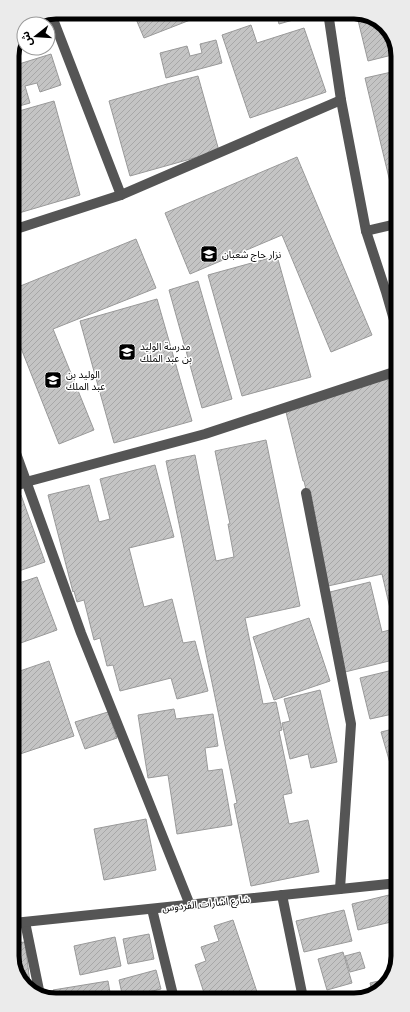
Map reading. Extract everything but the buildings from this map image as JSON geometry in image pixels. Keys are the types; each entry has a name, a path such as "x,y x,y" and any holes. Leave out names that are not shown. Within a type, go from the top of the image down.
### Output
{"street":[{"path":"53,19 121,195"},
{"path":"329,19 366,231 391,310"},
{"path":"19,228 121,195 342,100"},
{"path":"366,231 391,225"},
{"path":"19,485 205,434 391,372"},
{"path":"19,462 81,633 190,905"},
{"path":"306,493 351,724 340,889"},
{"name":"شارع اشارات الفردوس","path":"19,923 391,884"},
{"path":"282,895 302,993"},
{"path":"152,909 173,993"},
{"path":"25,922 39,988"}],"place":[{"name":"نزار حاج شعبان","path":"209,254"},
{"name":"مدرسة الوليد بن عبد الملك","path":"127,352"},
{"name":"الوليد بن عبد الملك","path":"53,380"}]}
